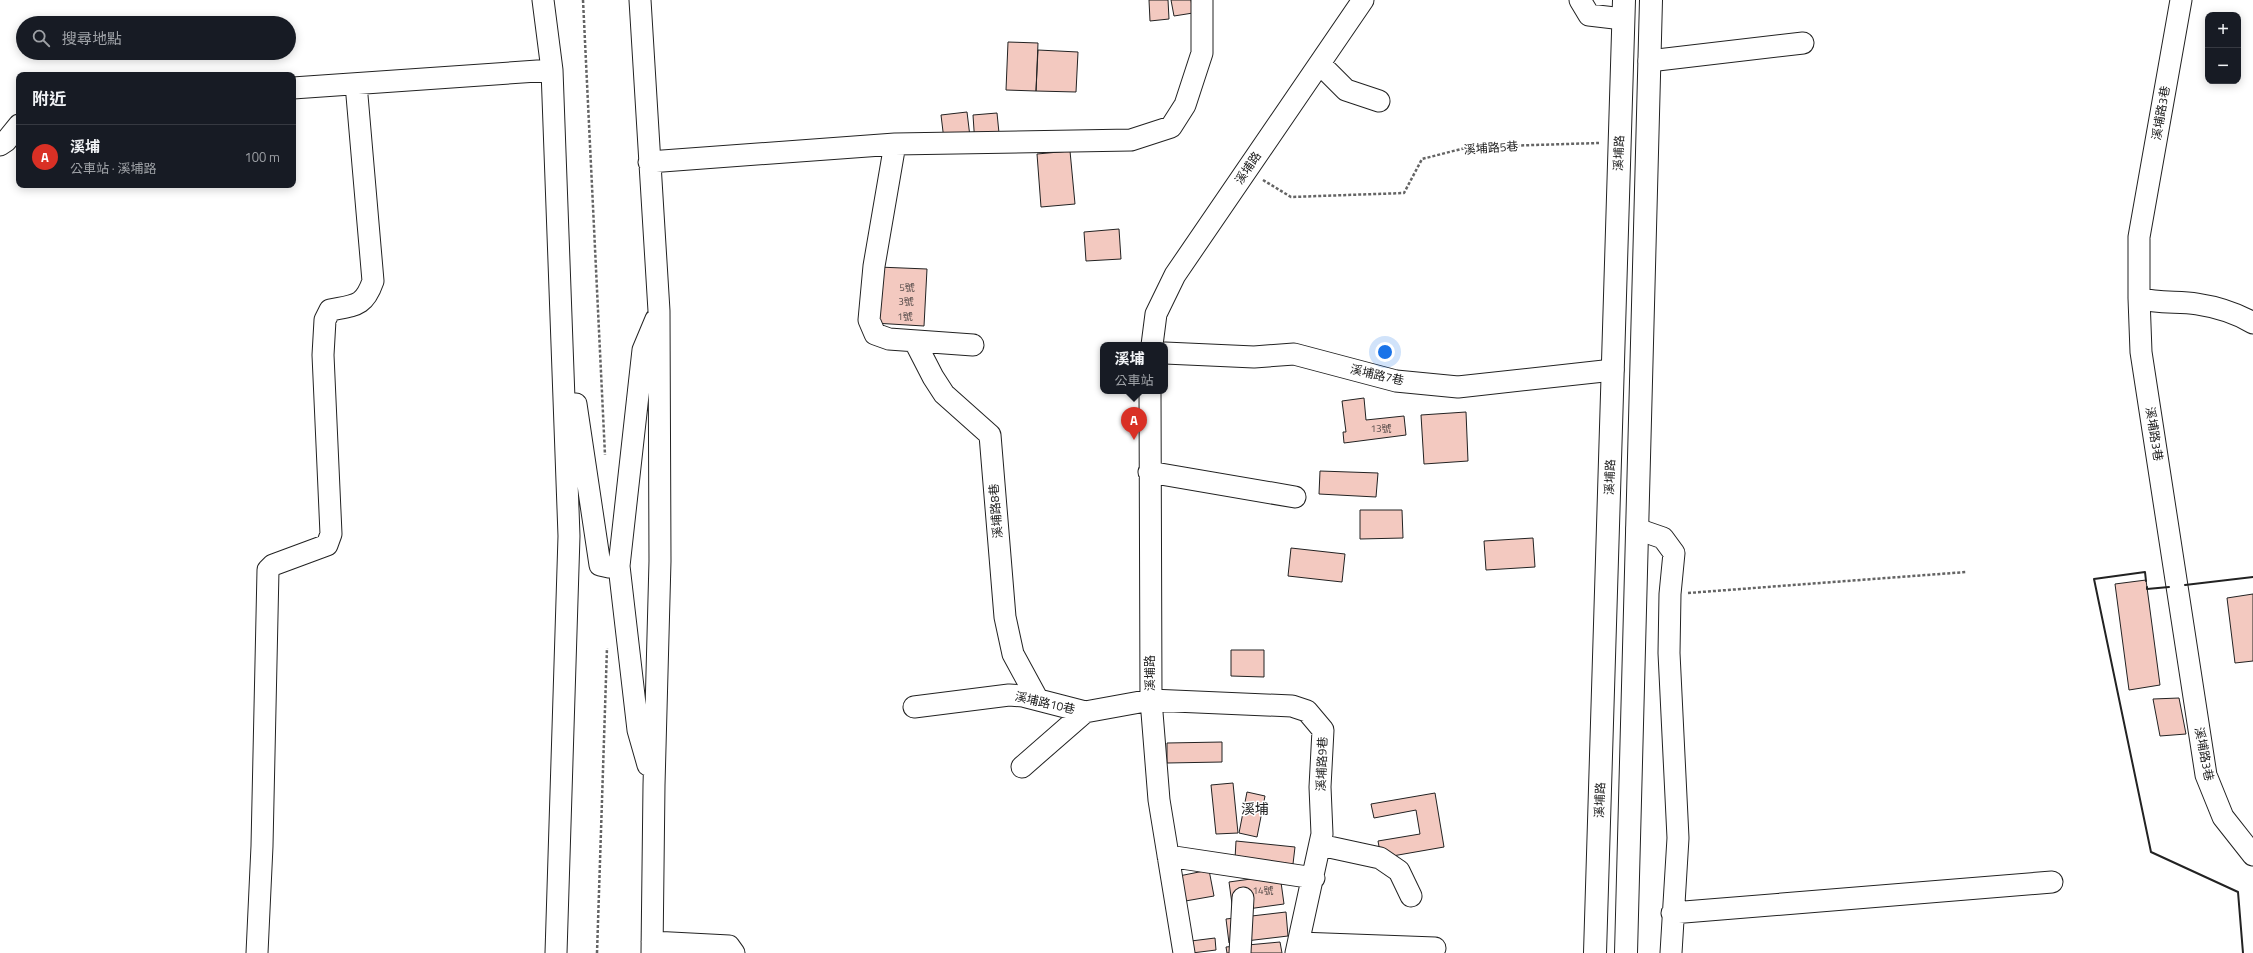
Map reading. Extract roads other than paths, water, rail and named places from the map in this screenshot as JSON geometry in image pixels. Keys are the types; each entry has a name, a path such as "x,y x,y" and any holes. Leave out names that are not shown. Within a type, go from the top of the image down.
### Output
{"main road":[{"path":"1626,953 1651,0"},
{"name":"溪埔路","path":"1595,953 1624,10"}],"street":[{"path":"543,0 552,70 563,345 568,536 556,953"},
{"path":"640,0 659,311 660,561 654,785 652,948 729,946 734,953"},
{"path":"649,162 895,144 1131,140 1171,127 1185,105 1202,53 1202,0"},
{"name":"溪埔路","path":"1152,342 1156,314 1175,275 1363,0"},
{"path":"1580,0 1589,15 1624,10"},
{"name":"溪埔路3巷","path":"2181,0 2139,237 2141,352 2206,775 2223,817 2253,855"},
{"path":"1649,60 1803,43"},
{"path":"1320,64 1346,90 1379,101"},
{"path":"296,88 552,70"},
{"path":"257,953 262,846 268,570 273,565 326,546 331,534 323,356 325,320 330,310 355,305 368,296 373,281 356,84"},
{"path":"0,145 6,141 16,129"},
{"path":"895,144 874,266 869,320 875,334 889,339 973,345"},
{"path":"2139,298 2154,302 2197,304 2241,315 2253,323"},
{"path":"654,785 638,730 619,566 643,350 659,311"},
{"name":"溪埔路8巷","path":"915,342 933,377 944,394 990,435 1005,617 1012,654 1038,700"},
{"path":"563,345 573,384 600,565 609,567 619,566"},
{"name":"溪埔路7巷","path":"1168,353 1254,356 1294,354 1396,381 1458,387 1613,370"},
{"name":"溪埔路","path":"1150,394 1150,700 1159,800 1184,953"},
{"path":"1149,472 1295,497"},
{"path":"1637,529 1663,538 1674,553 1670,594 1669,653 1678,838 1672,913 1671,953"},
{"name":"溪埔路10巷","path":"914,707 1009,695 1038,700 1085,712 1150,700"},
{"name":"溪埔路9巷","path":"1150,700 1292,706 1307,712 1323,730 1320,787 1322,834 1314,878 1298,948"},
{"path":"1022,767 1085,712"},
{"path":"1320,845 1380,858 1399,871 1411,896"},
{"path":"1168,856 1314,878"},
{"path":"1672,913 2052,882"},
{"path":"1240,953 1243,898"},
{"path":"1298,948 1435,948"}],"place":[{"name":"溪埔","path":"1134,440"}],"district":[{"name":"溪埔","path":"1255,809"}]}
